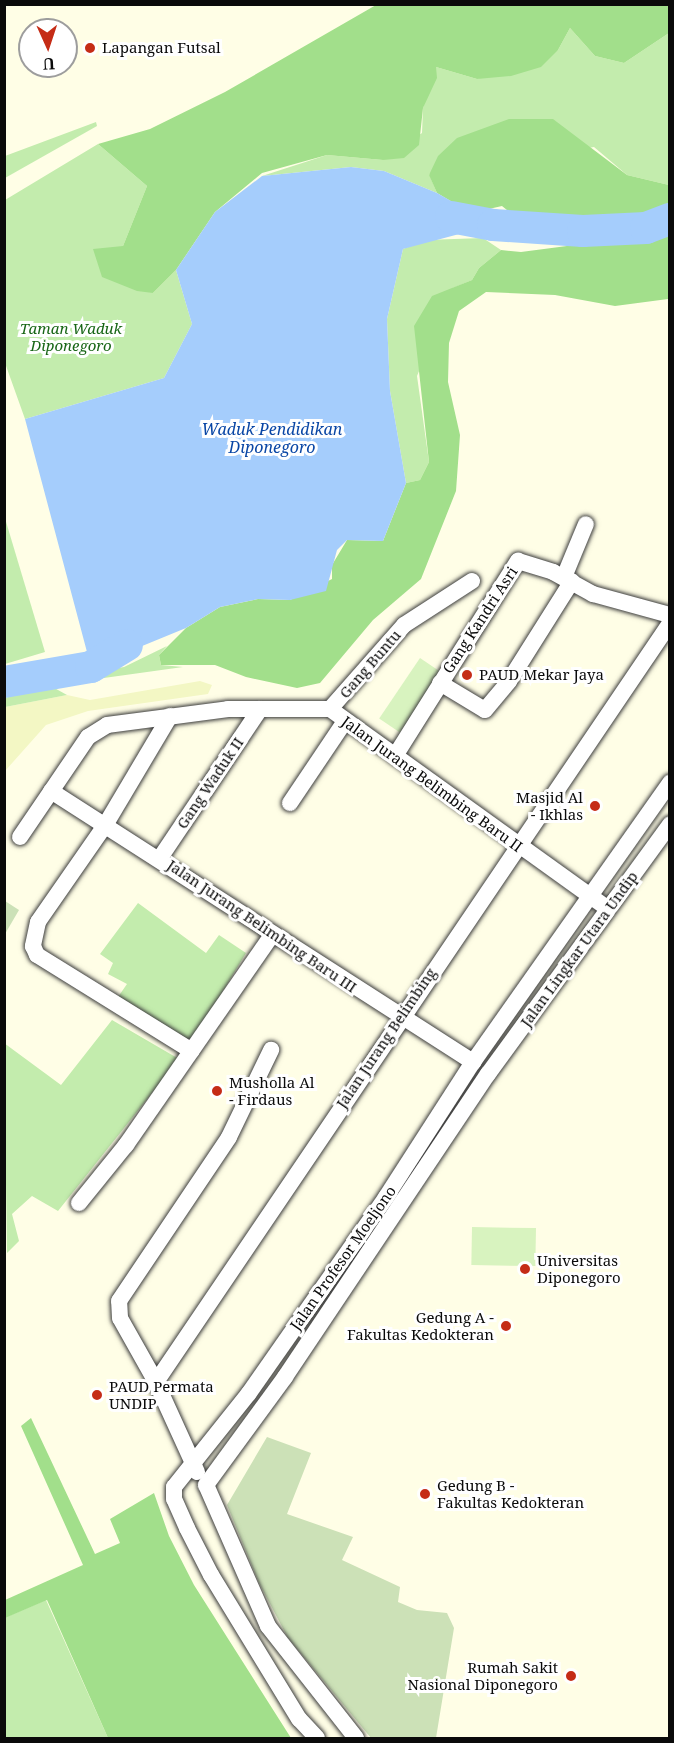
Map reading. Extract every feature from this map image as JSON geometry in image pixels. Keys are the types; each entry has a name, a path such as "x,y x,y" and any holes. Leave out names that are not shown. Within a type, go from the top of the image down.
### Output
{"street":[{"path":"440,684 485,710 509,681 568,579 586,524"},
{"name":"Gang Kandri Asri","path":"395,756 518,561 568,579 593,594 669,615"},
{"name":"Gang Buntu","path":"330,709 404,625 472,581"},
{"name":"Jalan Jurang Belimbing","path":"156,1382 400,1017 669,623"},
{"name":"Jalan Jurang Belimbing Baru II","path":"20,837 93,731 107,724 228,709 330,709 518,847 608,909"},
{"name":"Gang Waduk II","path":"160,858 260,709"},
{"path":"170,716 106,824 38,922 33,946 37,955 192,1051"},
{"path":"290,803 345,721"},
{"name":"Jalan Profesor Moeljono","path":"317,1738 299,1719 186,1528 174,1493 176,1482 249,1393 392,1187 473,1062 588,895 669,783"},
{"name":"Jalan Jurang Belimbing Baru III","path":"51,791 160,858 272,935 473,1062"},
{"name":"Jalan Lingkar Utara Undip","path":"206,1485 291,1368 488,1074 669,824"},
{"path":"79,1203 126,1145 272,935"},
{"path":"271,1050 229,1137 119,1301 120,1318 156,1382 191,1464 206,1485 268,1626 356,1738"}],"green space":[{"path":"376,5 669,5 669,33 624,63 595,56 570,28 558,50 541,67 511,76 477,79 436,67 437,78 423,108 419,145 404,158 383,160 327,155 262,173 215,212 176,270 153,293 137,291 102,277 93,249 123,246 147,186 98,144 150,129 225,92"},
{"path":"570,28 595,56 624,63 669,33 669,185 627,175 594,147 429,174 437,193 384,171 351,167 262,176 327,155 383,160 422,133 423,108 436,67 477,79 558,50"},
{"path":"509,119 553,119 627,175 669,185 669,208 632,220 577,223 517,218 502,206 471,213 437,193 429,175 438,156 457,138"},
{"path":"96,122 97,126 5,178 5,156"},
{"name":"Taman Waduk Diponegoro","path":"98,144 147,186 123,246 153,293 176,270 192,324 164,378 25,419 5,363 5,200"},
{"path":"669,229 668,299 615,306 555,295 486,292 459,311 449,343 448,382 460,435 456,491 421,579 373,620 320,683 297,688 246,677 215,665 161,665 159,655 186,628 220,607 258,599 290,600 332,579 332,565 347,540 383,541 406,483 420,480 429,462 414,326 432,296 472,280 479,268 501,250 521,252 651,235"},
{"path":"483,238 501,250 479,268 472,280 453,288 417,376 429,462 420,480 406,483 390,391 387,319 403,249 426,240"},
{"path":"4,515 45,652 5,664 4,664"},
{"path":"167,646 159,655 161,665 183,667 75,682 74,676 124,667"},
{"path":"420,658 441,672 400,732 379,719"},
{"path":"200,681 212,685 208,694 88,711 46,725 5,771 5,707 67,695 90,700"},
{"path":"49,685 67,695 5,707 5,698"},
{"path":"5,901 19,910 5,934"},
{"path":"138,903 206,953 219,935 246,953 194,1039 182,1039 118,997 127,984 108,974 113,963 100,954"},
{"path":"112,1020 179,1059 58,1211 32,1196 12,1214 19,1241 7,1253 4,1043 61,1085"},
{"path":"472,1227 536,1228 535,1266 471,1265"},
{"path":"31,1418 95,1554 120,1543 110,1519 154,1493 169,1536 194,1585 291,1738 108,1738 47,1600 5,1618 5,1600 83,1565 21,1426"},
{"path":"267,1437 311,1453 287,1514 353,1537 342,1560 400,1587 398,1602 417,1610 447,1613 454,1628 436,1738 371,1738 288,1638 259,1583 227,1505"},
{"path":"46,1600 108,1738 5,1738 4,1618"}],"water":[{"name":"Waduk Pendidikan Diponegoro","path":"351,167 384,171 437,193 493,225 403,249 387,319 390,391 406,483 383,541 347,540 337,550 326,591 290,600 258,599 220,607 186,628 91,667 25,419 164,378 192,324 176,270 215,212 262,176"}],"waterway":[{"path":"451,217 493,225 583,231 646,228 670,219"},
{"path":"4,682 91,667 127,645"}],"place":[{"name":"Lapangan Futsal","path":"90,48"},
{"name":"PAUD Mekar Jaya","path":"467,675"},
{"name":"Masjid Al - Ikhlas","path":"595,806"},
{"name":"Musholla Al - Firdaus","path":"217,1091"},
{"name":"Universitas Diponegoro","path":"525,1269"},
{"name":"Gedung A - Fakultas Kedokteran","path":"506,1326"},
{"name":"PAUD Permata UNDIP","path":"97,1395"},
{"name":"Gedung B - Fakultas Kedokteran","path":"425,1494"},
{"name":"Rumah Sakit Nasional Diponegoro","path":"571,1676"}]}
